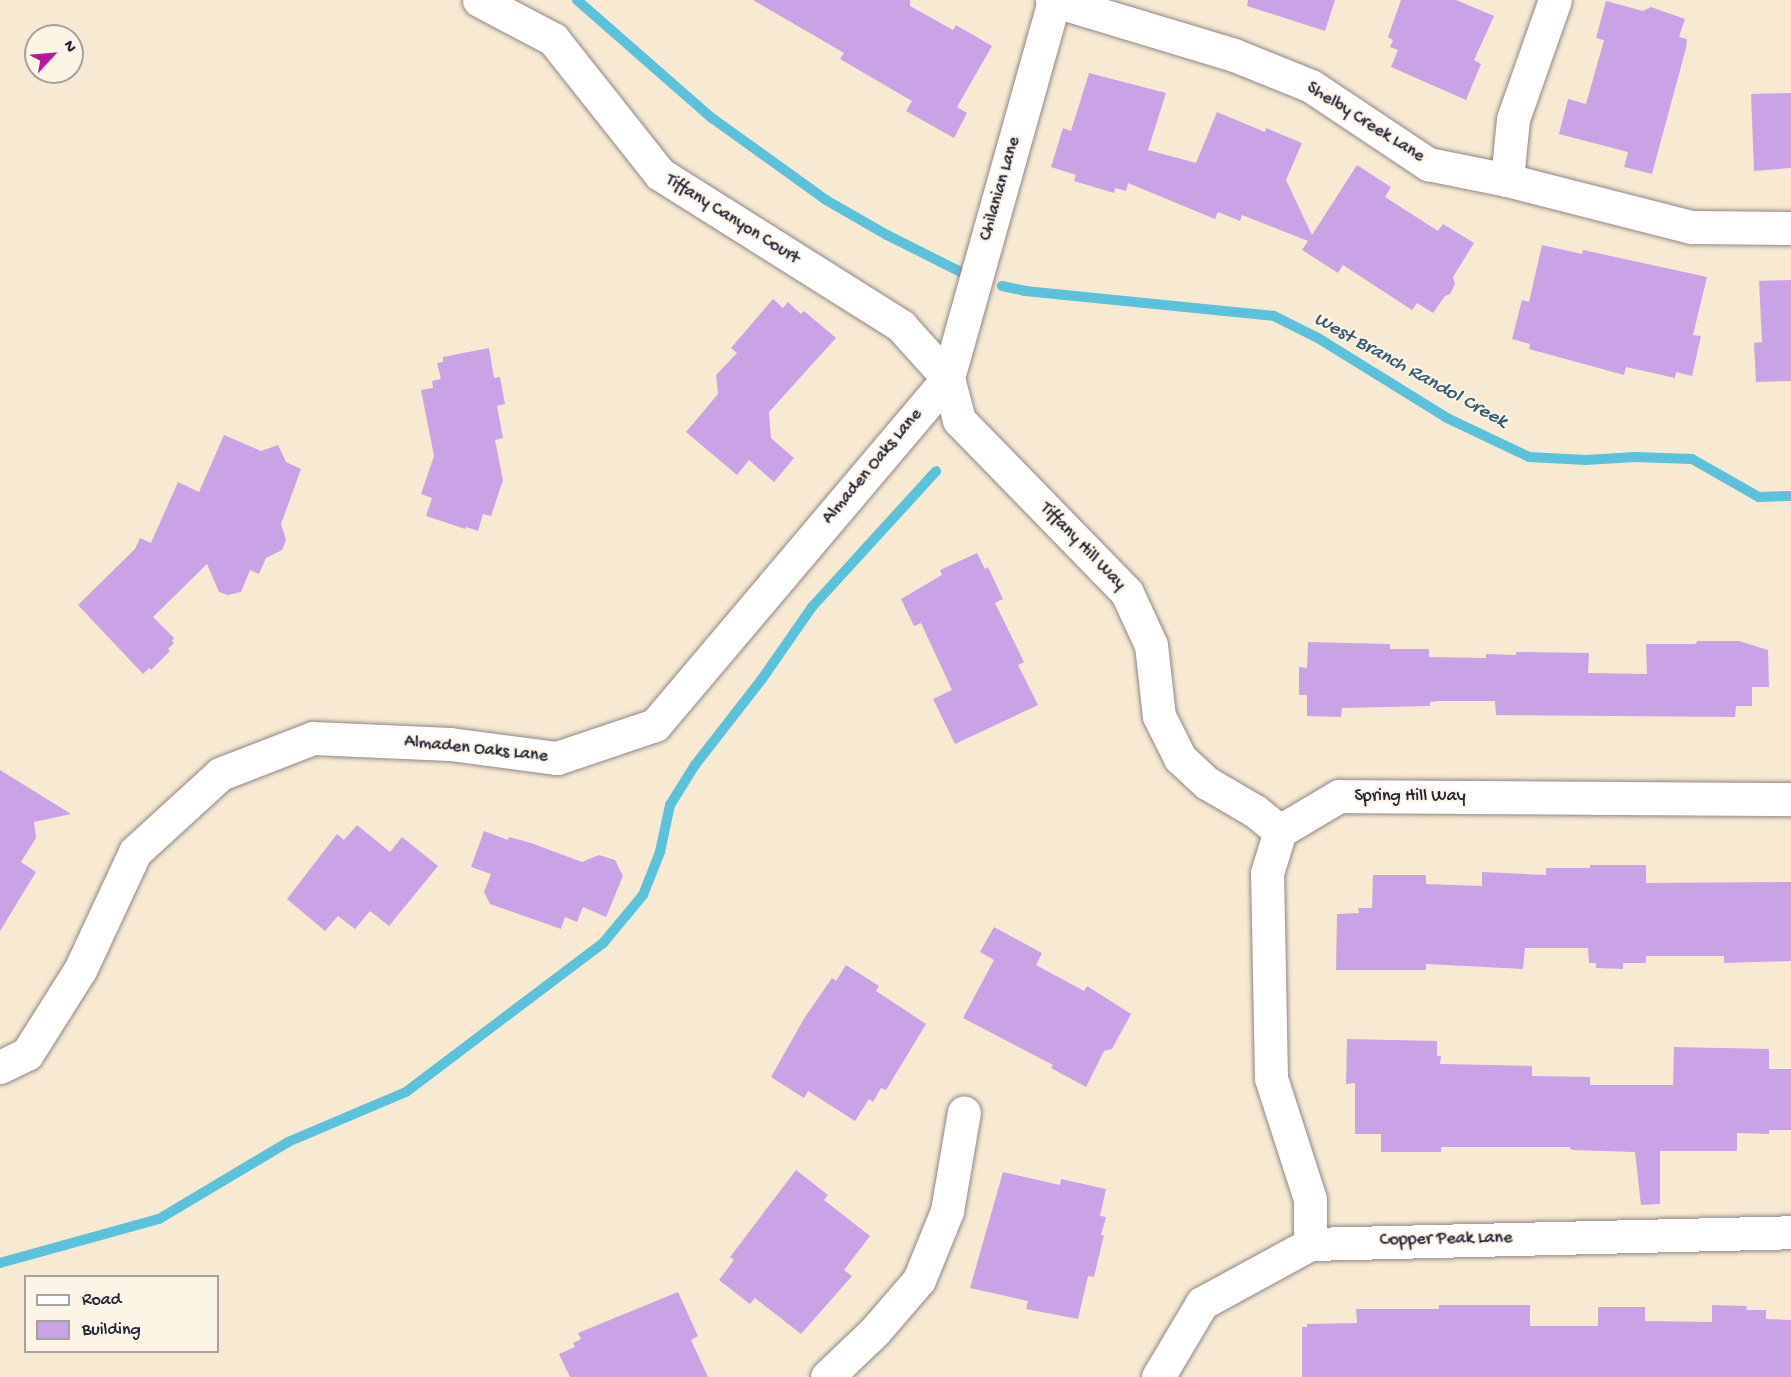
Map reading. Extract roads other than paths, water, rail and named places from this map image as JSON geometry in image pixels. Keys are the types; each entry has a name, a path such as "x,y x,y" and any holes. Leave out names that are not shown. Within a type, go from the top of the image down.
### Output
{"street":[{"name":"Tiffany Canyon Court","path":"479,0 553,39 660,174 901,326 948,378"},
{"name":"Chilanian Lane","path":"948,378 1053,0"},
{"name":"Shelby Creek Lane","path":"1053,0 1234,55 1311,86 1428,164 1507,180 1692,227 1791,228"},
{"path":"1507,180 1513,119 1555,0"},
{"name":"Tiffany Hill Way","path":"948,378 959,420 1127,593 1151,645 1159,716 1179,758 1207,783 1255,811 1280,831"},
{"name":"Almaden Oaks Lane","path":"0,1068 27,1054 80,970 135,852 219,774 313,738 450,744 557,758 656,725 948,378"},
{"name":"Spring Hill Way","path":"1280,831 1339,796 1791,799"},
{"path":"1280,831 1267,873 1271,1078 1310,1199 1310,1244"},
{"path":"827,1377 875,1331 919,1280 947,1211 964,1112"},
{"name":"Copper Peak Lane","path":"1158,1377 1202,1303 1310,1244 1791,1232"}],"waterway":[{"name":"West Branch Randol Creek","path":"577,0 712,118 826,200 887,235 961,272"},
{"name":"West Branch Randol Creek","path":"1002,286 1025,291 1274,316 1318,338 1447,418 1529,457 1586,460 1635,457 1692,459 1759,497 1791,496"},
{"path":"0,1263 159,1219 288,1142 406,1092 604,942 643,895 660,852 670,805 695,765 762,679 812,607 936,471"}]}
